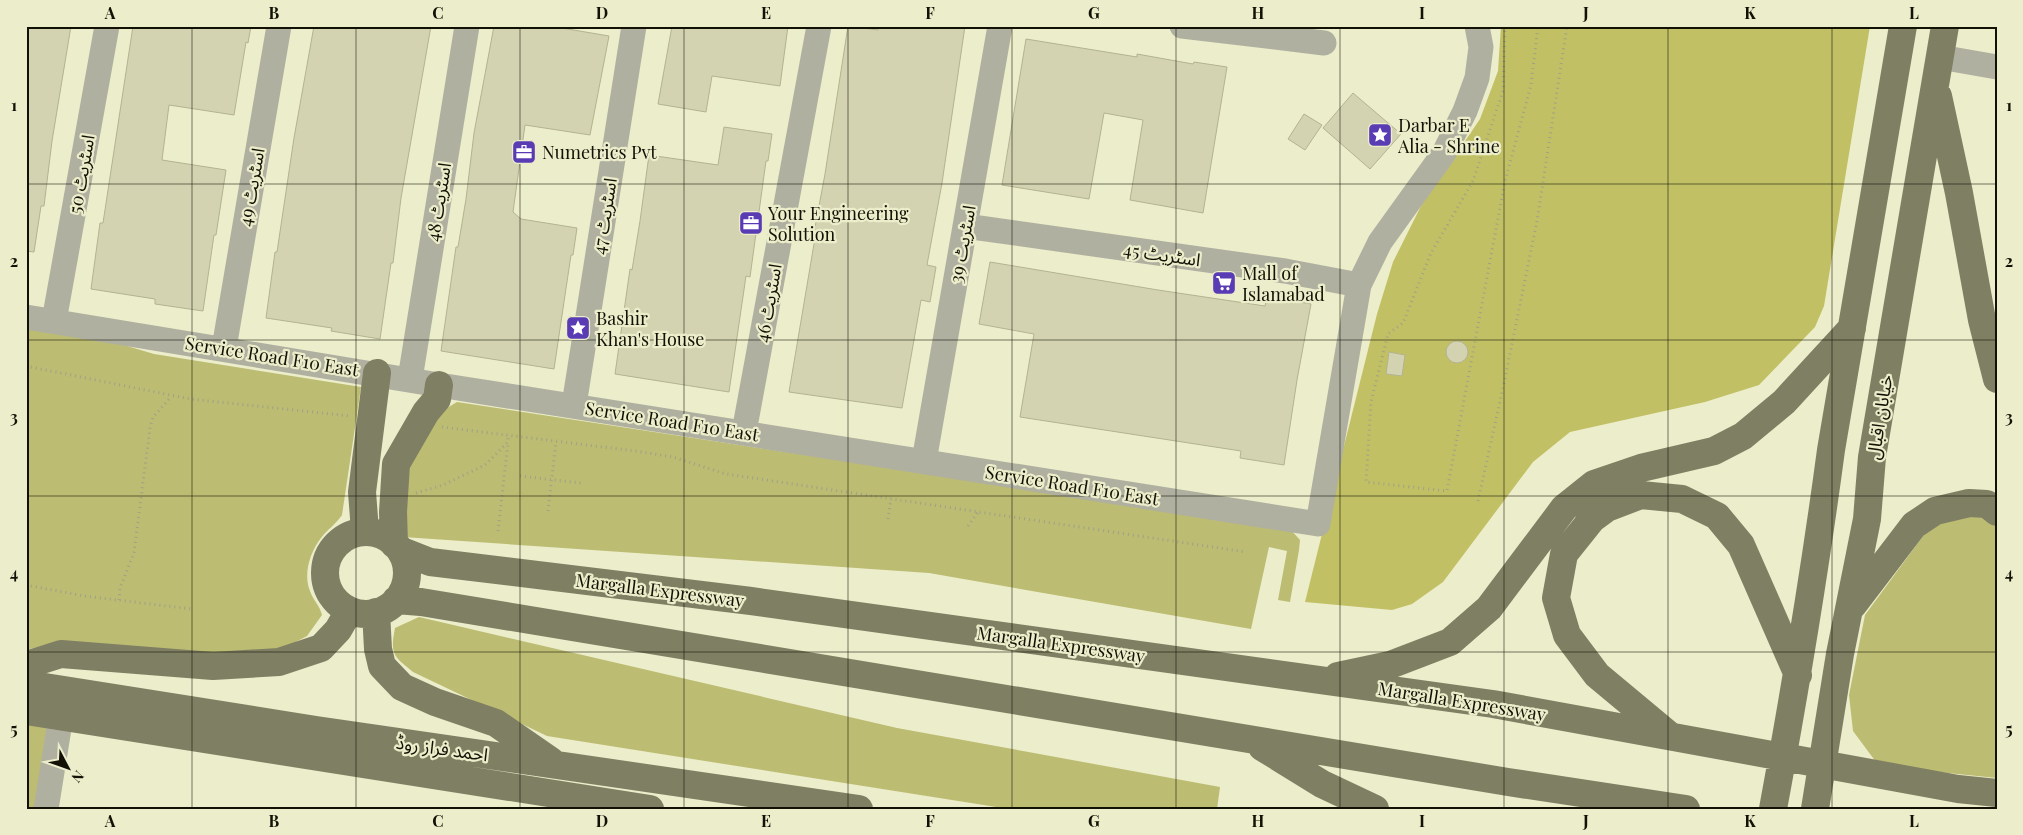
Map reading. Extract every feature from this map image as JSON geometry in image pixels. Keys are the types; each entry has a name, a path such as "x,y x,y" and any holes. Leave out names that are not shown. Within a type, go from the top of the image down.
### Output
{"main road":[{"path":"1773,809 1798,675 1831,450 1903,26"},
{"name":"خیابان اقبال","path":"1816,809 1840,654 1867,519 1872,457 1945,26"},
{"path":"1938,70 1982,320 1997,378"},
{"path":"1320,680 1390,665 1450,642 1489,608 1564,508 1594,484 1641,468 1714,451 1744,436 1784,402 1852,328"},
{"path":"365,531 362,492 377,373"},
{"path":"398,548 386,536 365,531 344,537 329,553 324,574 330,595 345,610 366,615 386,606 402,593 408,572 398,548 393,512 396,464 419,424 437,399 439,384"},
{"path":"1671,736 1597,675 1567,635 1556,598 1564,554 1592,519 1607,508 1641,495 1682,499 1717,516 1741,545 1798,675"},
{"path":"1850,608 1914,525 1935,511 1969,503 1987,504 1997,512"},
{"name":"Margalla Expressway","path":"398,548 430,562 752,601 1493,704 1958,789 1997,793"},
{"path":"386,606 421,602 1249,740 1674,808"},
{"path":"386,606 378,649 382,666 402,687 435,702 496,722 558,765"},
{"path":"26,665 61,654 213,666 279,662 321,648 338,630 349,611"},
{"name":"احمد فراز روڈ","path":"26,684 650,809"},
{"name":"احمد فراز روڈ","path":"26,711 315,743 558,765 859,809"},
{"path":"1249,740 1322,784 1375,809"}],"street":[{"name":"اسٹریٹ 50","path":"54,321 107,26"},
{"name":"اسٹریٹ 49","path":"224,348 279,26"},
{"name":"اسٹریٹ 48","path":"410,379 467,26"},
{"name":"اسٹریٹ 47","path":"574,405 634,26"},
{"name":"اسٹریٹ 46","path":"744,432 819,26"},
{"name":"اسٹریٹ 39","path":"924,461 1000,26"},
{"path":"1182,26 1324,43"},
{"path":"1358,285 1380,242 1444,154 1465,111 1477,78 1481,47 1477,26"},
{"path":"1938,70 1997,68"},
{"name":"اسٹریٹ 45","path":"965,226 1285,271 1358,285"},
{"name":"Service Road F10 East","path":"26,317 1318,524 1358,285"},
{"path":"46,809 61,716"}],"path":[{"path":"1505,26 1502,91 1473,181 1431,253 1403,323 1388,334 1371,402 1366,482 1446,492 1505,181 1531,84 1538,26"},
{"path":"1478,501 1537,221 1567,26"},
{"path":"26,366 172,396 371,418"},
{"path":"119,600 120,588 134,553 150,428 153,417 172,396"},
{"path":"419,424 635,451 673,457 726,474 1246,552"},
{"path":"498,531 508,436"},
{"path":"408,494 443,485 486,465 508,442"},
{"path":"548,511 556,442"},
{"path":"520,476 581,483"},
{"path":"888,519 891,499"},
{"path":"968,526 978,512"},
{"path":"26,585 119,600 192,609"}],"shaded area":[{"path":"1501,26 1870,26 1824,306 1815,327 1759,385 1705,402 1570,432 1533,462 1443,582 1412,604 1392,610 1305,602 1377,314 1393,262 1421,206 1480,119 1498,71"},
{"path":"26,327 107,340 154,354 361,387 342,515 323,535 309,563 308,584 322,615 307,636 275,653 217,658 45,645 26,650"},
{"path":"457,402 1291,530 1300,540 1290,602 1278,600 1287,551 1269,547 1251,629 929,573 403,537 404,470 421,434 447,408"},
{"path":"1983,514 1997,523 1997,778 1879,766 1853,731 1849,695 1865,615 1926,532 1943,521"},
{"path":"419,617 897,728 1220,787 1217,809 1009,809 547,736 413,672 401,662 393,649 395,628"},
{"path":"26,711 61,716 46,809 26,809"}],"building":[{"path":"26,26 71,26 52,141 44,206 41,206 34,252 26,251"},
{"path":"133,26 251,26 248,43 246,42 234,115 169,105 162,160 226,170 203,311 155,304 155,299 91,289 100,223 103,223"},
{"path":"314,26 431,26 401,198 393,263 391,263 380,339 331,331 332,328 266,318 275,252 277,252 294,138"},
{"path":"494,26 550,26 609,36 590,135 525,125 513,212 521,219 577,228 573,255 571,255 554,369 441,351 456,247 458,247 466,199 474,133"},
{"path":"672,26 788,26 780,86 712,76 706,112 658,104"},
{"path":"848,26 878,30 878,26 965,26 942,183 927,265 936,267 930,302 921,300 902,408 789,392"},
{"path":"1026,39 1137,57 1137,54 1193,64 1194,62 1227,67 1203,213 1130,200 1143,120 1104,113 1089,199 1002,185"},
{"path":"1353,93 1401,134 1370,169 1323,128"},
{"path":"1304,114 1322,125 1305,150 1288,139"},
{"path":"724,127 772,134 768,161 766,161 750,277 746,276 729,392 615,374 649,155 718,165"},
{"path":"990,262 1265,306 1267,296 1311,304 1284,465 1240,458 1241,451 1020,417 1034,334 979,324"},
{"path":"1457,341 1467,348 1468,352 1461,362 1457,363 1447,356 1446,352 1453,342"},
{"path":"1389,352 1405,355 1402,376 1386,374"}],"place":[{"name":"Darbar E Alia - Shrine","path":"1380,135"},
{"name":"Numetrics Pvt","path":"524,152"},
{"name":"Your Engineering Solution","path":"751,223"},
{"name":"Mall of Islamabad","path":"1224,283"},
{"name":"Bashir Khan's House","path":"578,328"}]}
